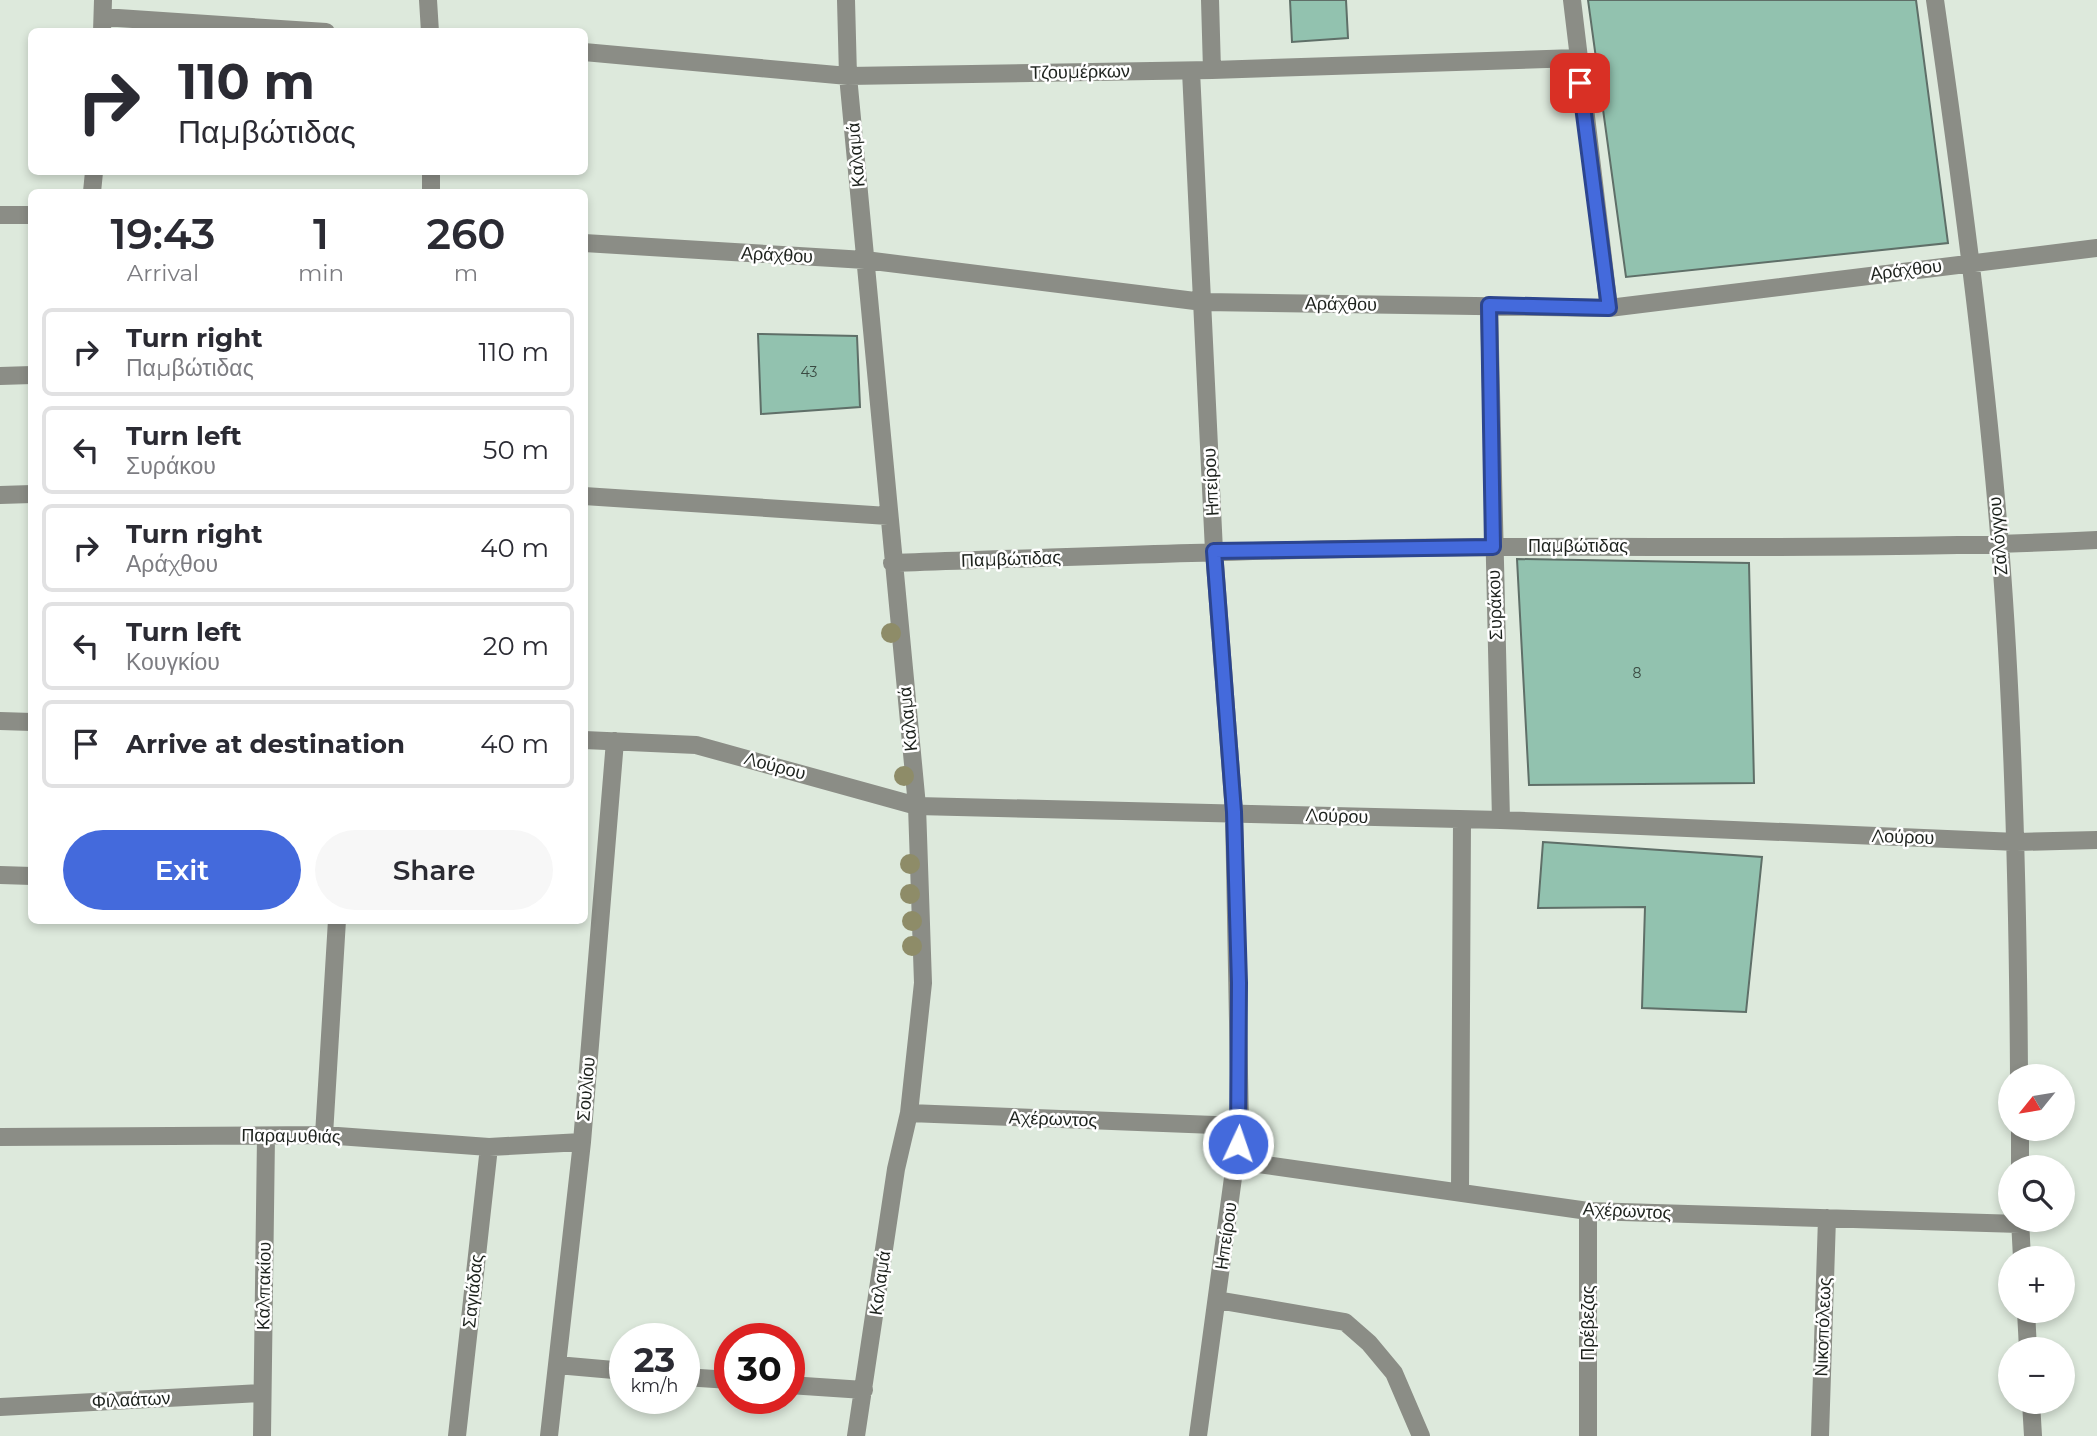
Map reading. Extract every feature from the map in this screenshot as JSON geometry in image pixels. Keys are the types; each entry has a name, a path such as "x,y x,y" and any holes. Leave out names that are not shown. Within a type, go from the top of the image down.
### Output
{"street":[{"path":"428,0 430,28"},
{"name":"Καλαμά","path":"846,0 848,76 917,806 923,983 909,1113 896,1169 856,1436"},
{"path":"1210,0 1212,70"},
{"path":"1572,0 1609,308"},
{"name":"Ζαλόγγου","path":"1935,0 1972,262 2000,545 2017,842 2019,1064"},
{"path":"103,16 270,28"},
{"name":"Τζουμέρκων","path":"588,52 848,76 1191,71 1577,58"},
{"name":"Ηπείρου","path":"1191,71 1214,551 1234,812 1240,1126 1198,1436"},
{"path":"0,215 28,215"},
{"name":"Αράχθου","path":"588,243 866,260 1203,302 1609,308 2097,248"},
{"name":"Συράκου","path":"1489,305 1501,820"},
{"path":"0,376 28,375"},
{"path":"0,495 28,494"},
{"path":"588,496 888,516"},
{"name":"Παμβώτιδας","path":"892,563 1214,551 2000,545 2097,540"},
{"path":"0,721 28,722"},
{"name":"Λούρου","path":"588,740 696,745 917,806 1501,820 2017,842 2097,840"},
{"name":"Σουλίου","path":"549,1436 582,1142 615,741"},
{"path":"1460,1192 1462,820"},
{"path":"0,875 28,876"},
{"path":"324,1135 337,924"},
{"name":"Αχέρωντος","path":"909,1113 1240,1126"},
{"name":"Παραμυθιάς","path":"0,1137 324,1135 489,1147 582,1142"},
{"name":"Καλπακίου","path":"262,1436 266,1136"},
{"name":"Σαγιάδας","path":"457,1436 489,1147"},
{"name":"Αχέρωντος","path":"1237,1161 1588,1210 1998,1222"},
{"name":"Πρέβεζας","path":"1588,1210 1588,1436"},
{"name":"Νικοπόλεως","path":"1820,1436 1827,1218"},
{"path":"1217,1300 1345,1322 1369,1343 1394,1374 1421,1436"},
{"path":"557,1365 609,1370"},
{"path":"805,1386 864,1390"},
{"name":"Φιλαάτων","path":"0,1407 262,1393"},
{"path":"2032,1414 2033,1436"}],"building":[{"path":"1290,0 1346,0 1348,38 1292,42"},
{"path":"1588,0 1916,0 1948,243 1626,277"},
{"path":"758,334 857,336 860,407 761,414"},
{"path":"1517,559 1749,563 1754,783 1529,785"},
{"path":"1543,842 1762,857 1746,1012 1642,1008 1645,907 1538,908"}],"route":[{"path":"1238,1144 1239,983 1234,812 1214,551 1493,547 1489,305 1609,308 1580,83"}]}
